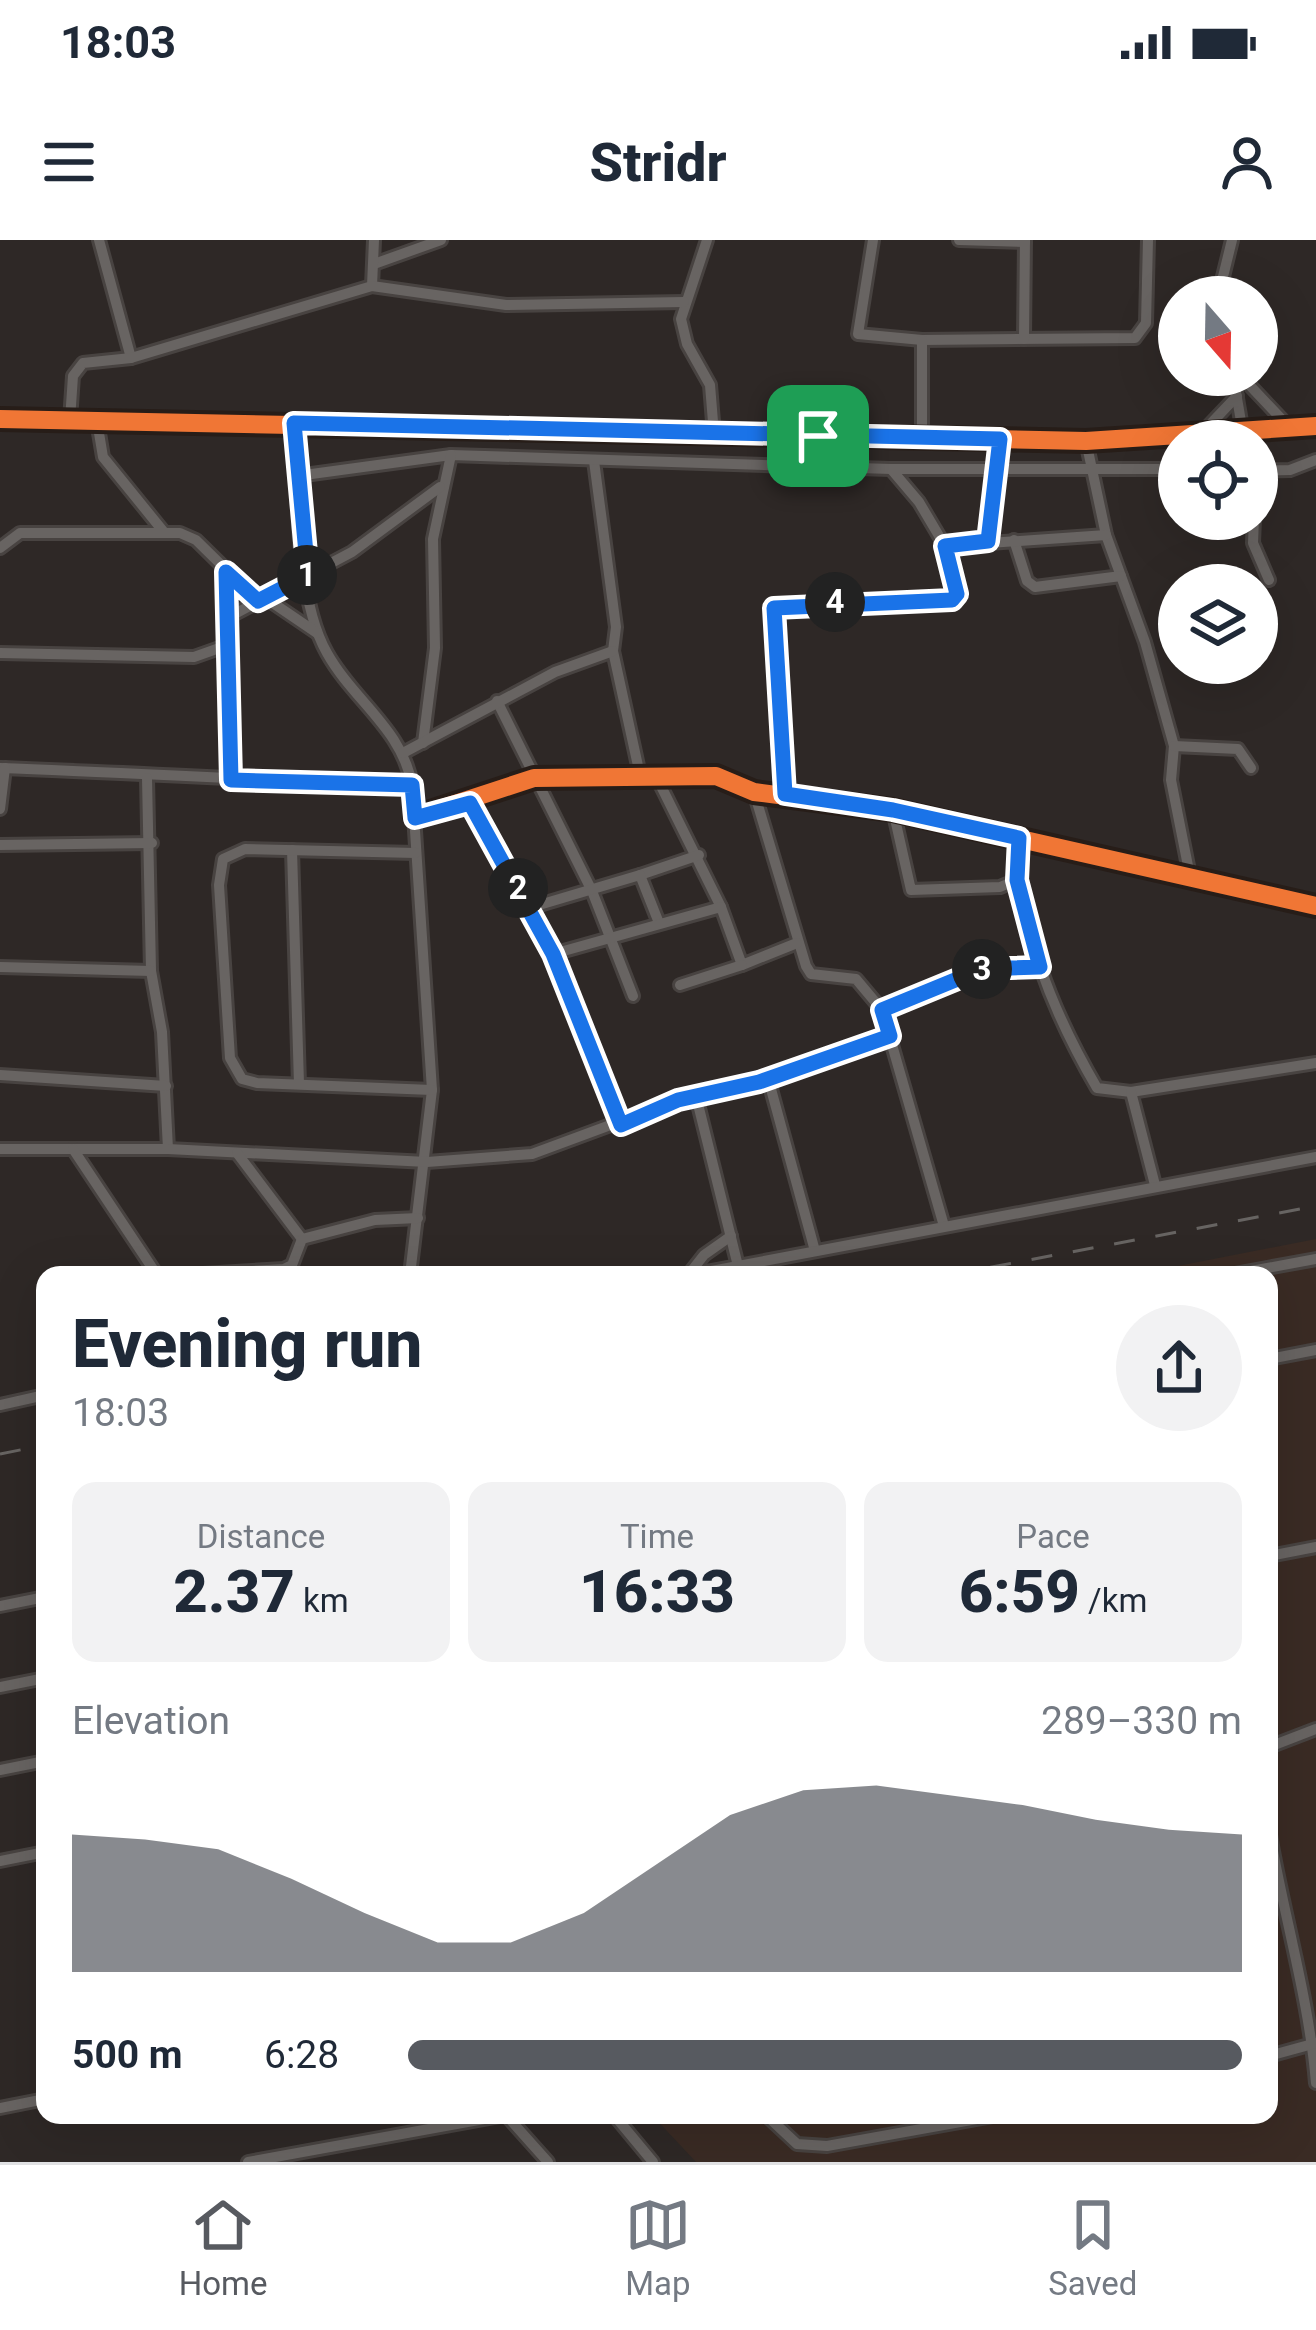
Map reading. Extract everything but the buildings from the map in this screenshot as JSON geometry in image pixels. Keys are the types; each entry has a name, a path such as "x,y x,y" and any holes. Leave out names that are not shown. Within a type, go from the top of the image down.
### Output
{"street":[{"path":"99,240 131,358"},
{"path":"372,286 374,240"},
{"path":"374,264 441,240"},
{"path":"707,240 707,251 684,302 684,334 710,385 714,434"},
{"path":"874,240 858,334 922,340 1142,334 1148,240"},
{"path":"959,240 1025,241 1024,338"},
{"path":"1223,276 1232,240"},
{"path":"70,420 76,369 83,363 131,358 372,286 506,305 684,302"},
{"path":"922,340 922,437"},
{"path":"1237,396 1241,420"},
{"path":"1214,420 1237,396"},
{"path":"1257,396 1290,428"},
{"path":"0,419 1086,441 1158,438"},
{"path":"97,421 103,457 163,531"},
{"path":"294,423 317,633 338,670 403,753 412,785 432,1090 411,1266"},
{"path":"1278,430 1316,426"},
{"path":"988,541 1000,439"},
{"path":"1086,441 1106,536 1174,746 1171,780 1190,876"},
{"path":"297,476 451,455 891,469 1158,468"},
{"path":"422,743 435,648 433,539 440,487 451,455"},
{"path":"594,460 616,626 613,651 640,775"},
{"path":"1278,470 1316,460"},
{"path":"785,794 774,608 952,600 957,594 945,546 919,502 891,469"},
{"path":"227,618 352,552 440,487"},
{"path":"0,548 20,533 163,531 196,540 226,572 317,633"},
{"path":"945,546 1106,536"},
{"path":"1014,540 1027,581 1035,587 1121,576"},
{"path":"226,572 231,780"},
{"path":"0,653 194,657 225,646"},
{"path":"403,753 497,700 613,651"},
{"path":"497,700 592,891 633,996"},
{"path":"1174,746 1238,748 1251,769"},
{"path":"0,809 3,768 147,778 412,785"},
{"path":"656,776 699,855 742,965"},
{"path":"415,818 534,778 716,776 754,792 893,810 1316,906"},
{"path":"147,778 152,971 166,1086 168,1149"},
{"path":"754,792 797,944 811,974 848,975 865,985 882,1010 944,1226"},
{"path":"470,803 553,954 621,1125"},
{"path":"893,810 911,890 1000,887 1017,880"},
{"path":"1019,838 1017,880 1040,967 1097,1088 1131,1091 1316,1063"},
{"path":"0,845 152,843"},
{"path":"292,850 299,1084"},
{"path":"416,853 234,852 223,860 219,884 233,1071 257,1083 432,1090"},
{"path":"530,908 699,855"},
{"path":"640,874 659,923"},
{"path":"553,954 722,907"},
{"path":"680,985 797,944"},
{"path":"0,967 152,971"},
{"path":"882,1010 982,969 1040,967"},
{"path":"0,1149 168,1149 427,1162 532,1154 696,1096 768,1078 890,1036"},
{"path":"0,1075 166,1086"},
{"path":"768,1078 815,1250"},
{"path":"1131,1091 1155,1185"},
{"path":"696,1096 738,1266 1316,1157"},
{"path":"73,1150 151,1266"},
{"path":"238,1153 302,1239"},
{"path":"302,1239 375,1220 418,1218"},
{"path":"696,1266 731,1236"},
{"path":"290,1266 302,1239"},
{"path":"1278,1266 1316,1259"},
{"path":"1278,1357 1316,1350"},
{"path":"0,1405 36,1397"},
{"path":"1278,1554 1316,1547"},
{"path":"0,1606 36,1599"},
{"path":"0,1687 36,1680"},
{"path":"1278,1744 1316,1729"},
{"path":"0,1770 36,1763"},
{"path":"0,1861 36,1853"},
{"path":"1278,1870 1315,2044 1316,2084"},
{"path":"1278,2054 1315,2044"},
{"path":"0,2108 36,2101"},
{"path":"248,2162 457,2124"},
{"path":"514,2124 548,2162"},
{"path":"621,2124 653,2162"},
{"path":"776,2124 797,2144 827,2146 949,2124"},
{"path":"632,2162 643,2152"}],"shaded area":[{"path":"1316,1239 1316,2162 696,2162 660,2124 1278,2124 1278,1266 1178,1266"}],"railway":[{"path":"997,1266 1316,1206"},
{"path":"0,1454 36,1447"}],"cycle path":[{"path":"0,419 1086,441 1316,426"},
{"path":"415,817 534,778 716,776 754,792 893,810 1316,906"}],"route":[{"path":"294,423 818,436 1000,439 988,541 945,546 957,594 952,600 774,608 785,794 893,810 1019,838 1017,880 1024,891 1040,967 974,972 882,1010 890,1036 759,1082 678,1100 621,1125 553,954 470,803 415,818 412,785 231,780 226,572 258,601 308,575 294,423"}]}
